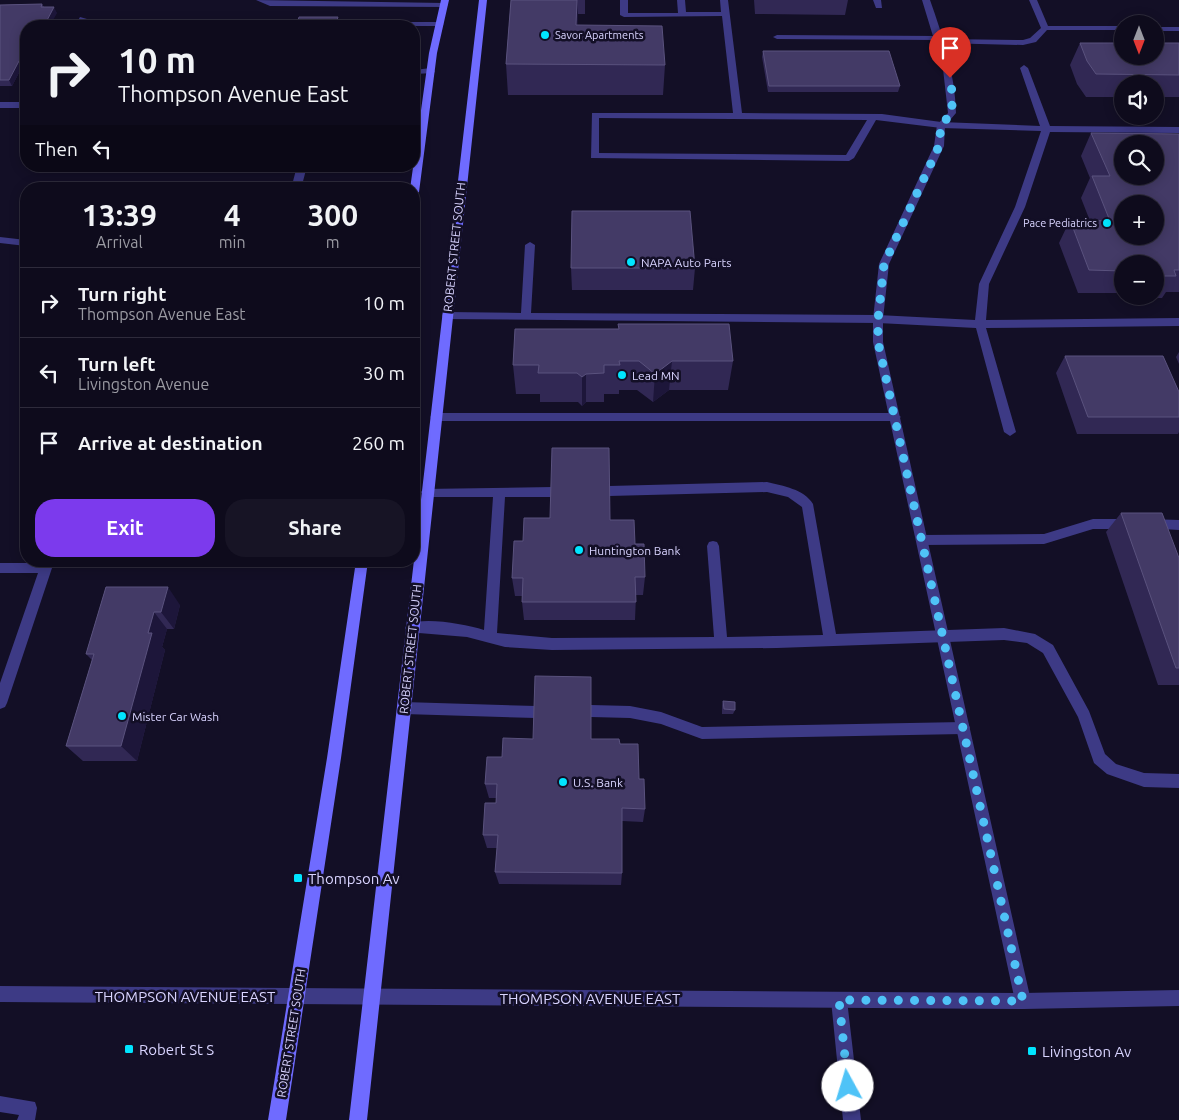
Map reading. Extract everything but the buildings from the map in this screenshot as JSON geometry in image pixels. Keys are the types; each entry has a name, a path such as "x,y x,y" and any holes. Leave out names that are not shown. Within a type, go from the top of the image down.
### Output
{"main road":[{"name":"ROBERT STREET SOUTH","path":"420,555 483,0"},
{"path":"420,150 431,72 444,3"},
{"name":"ROBERT STREET SOUTH","path":"277,1120 334,758 361,567"},
{"name":"ROBERT STREET SOUTH","path":"358,1120 419,567"}],"street":[{"path":"260,0 270,4 444,3"},
{"path":"624,0 624,14 725,14"},
{"path":"681,0 682,14"},
{"path":"724,0 738,115"},
{"path":"926,0 948,65 952,92 952,113 941,125 939,146 884,264 878,320 878,342 1023,1001"},
{"path":"1033,0 1045,28"},
{"path":"420,24 440,24"},
{"path":"777,38 1013,43 1030,41 1039,36 1045,28"},
{"path":"1045,28 1114,28"},
{"path":"1164,29 1179,29"},
{"path":"1010,432 980,324 984,284 1020,207 1046,129 1024,68"},
{"path":"420,72 431,72"},
{"path":"0,105 20,105"},
{"path":"873,117 849,158 594,156 595,115 873,117 941,125 1046,129 1179,130"},
{"path":"0,240 20,242"},
{"path":"526,316 530,245"},
{"path":"447,316 878,320 980,324 1179,322"},
{"path":"436,417 894,417"},
{"path":"608,491 767,487 791,494 807,504 830,640"},
{"path":"427,492 553,492"},
{"path":"490,637 499,493"},
{"path":"922,540 1044,539 1093,524 1179,525"},
{"path":"713,546 721,643"},
{"path":"0,568 46,568 0,703"},
{"path":"412,628 440,628 505,641 552,644 721,643 1004,634 1030,638 1048,649 1084,715 1100,758 1112,769 1144,780 1179,781"},
{"path":"404,708 536,712"},
{"path":"591,712 630,712 661,718 702,733 963,728"},
{"name":"THOMPSON AVENUE EAST","path":"0,994 1023,1001 1179,998"},
{"path":"839,1000 852,1120"},
{"path":"0,1104 30,1108 26,1120"}],"place":[{"name":"Savor Apartments","path":"545,35"},
{"name":"Pace Pediatrics","path":"1107,223"},
{"name":"NAPA Auto Parts","path":"631,262"},
{"name":"Lead MN","path":"622,375"},
{"name":"Huntington Bank","path":"579,550"},
{"name":"Mister Car Wash","path":"122,716"},
{"name":"U.S. Bank","path":"563,782"},
{"name":"Thompson Av","path":"298,878"},
{"name":"Robert St S","path":"129,1049"},
{"name":"Livingston Av","path":"1032,1051"}],"route":[{"path":"848,1086 839,1000 1023,1001 878,342 878,320 884,264 939,146 941,125 952,113 950,78"}]}
